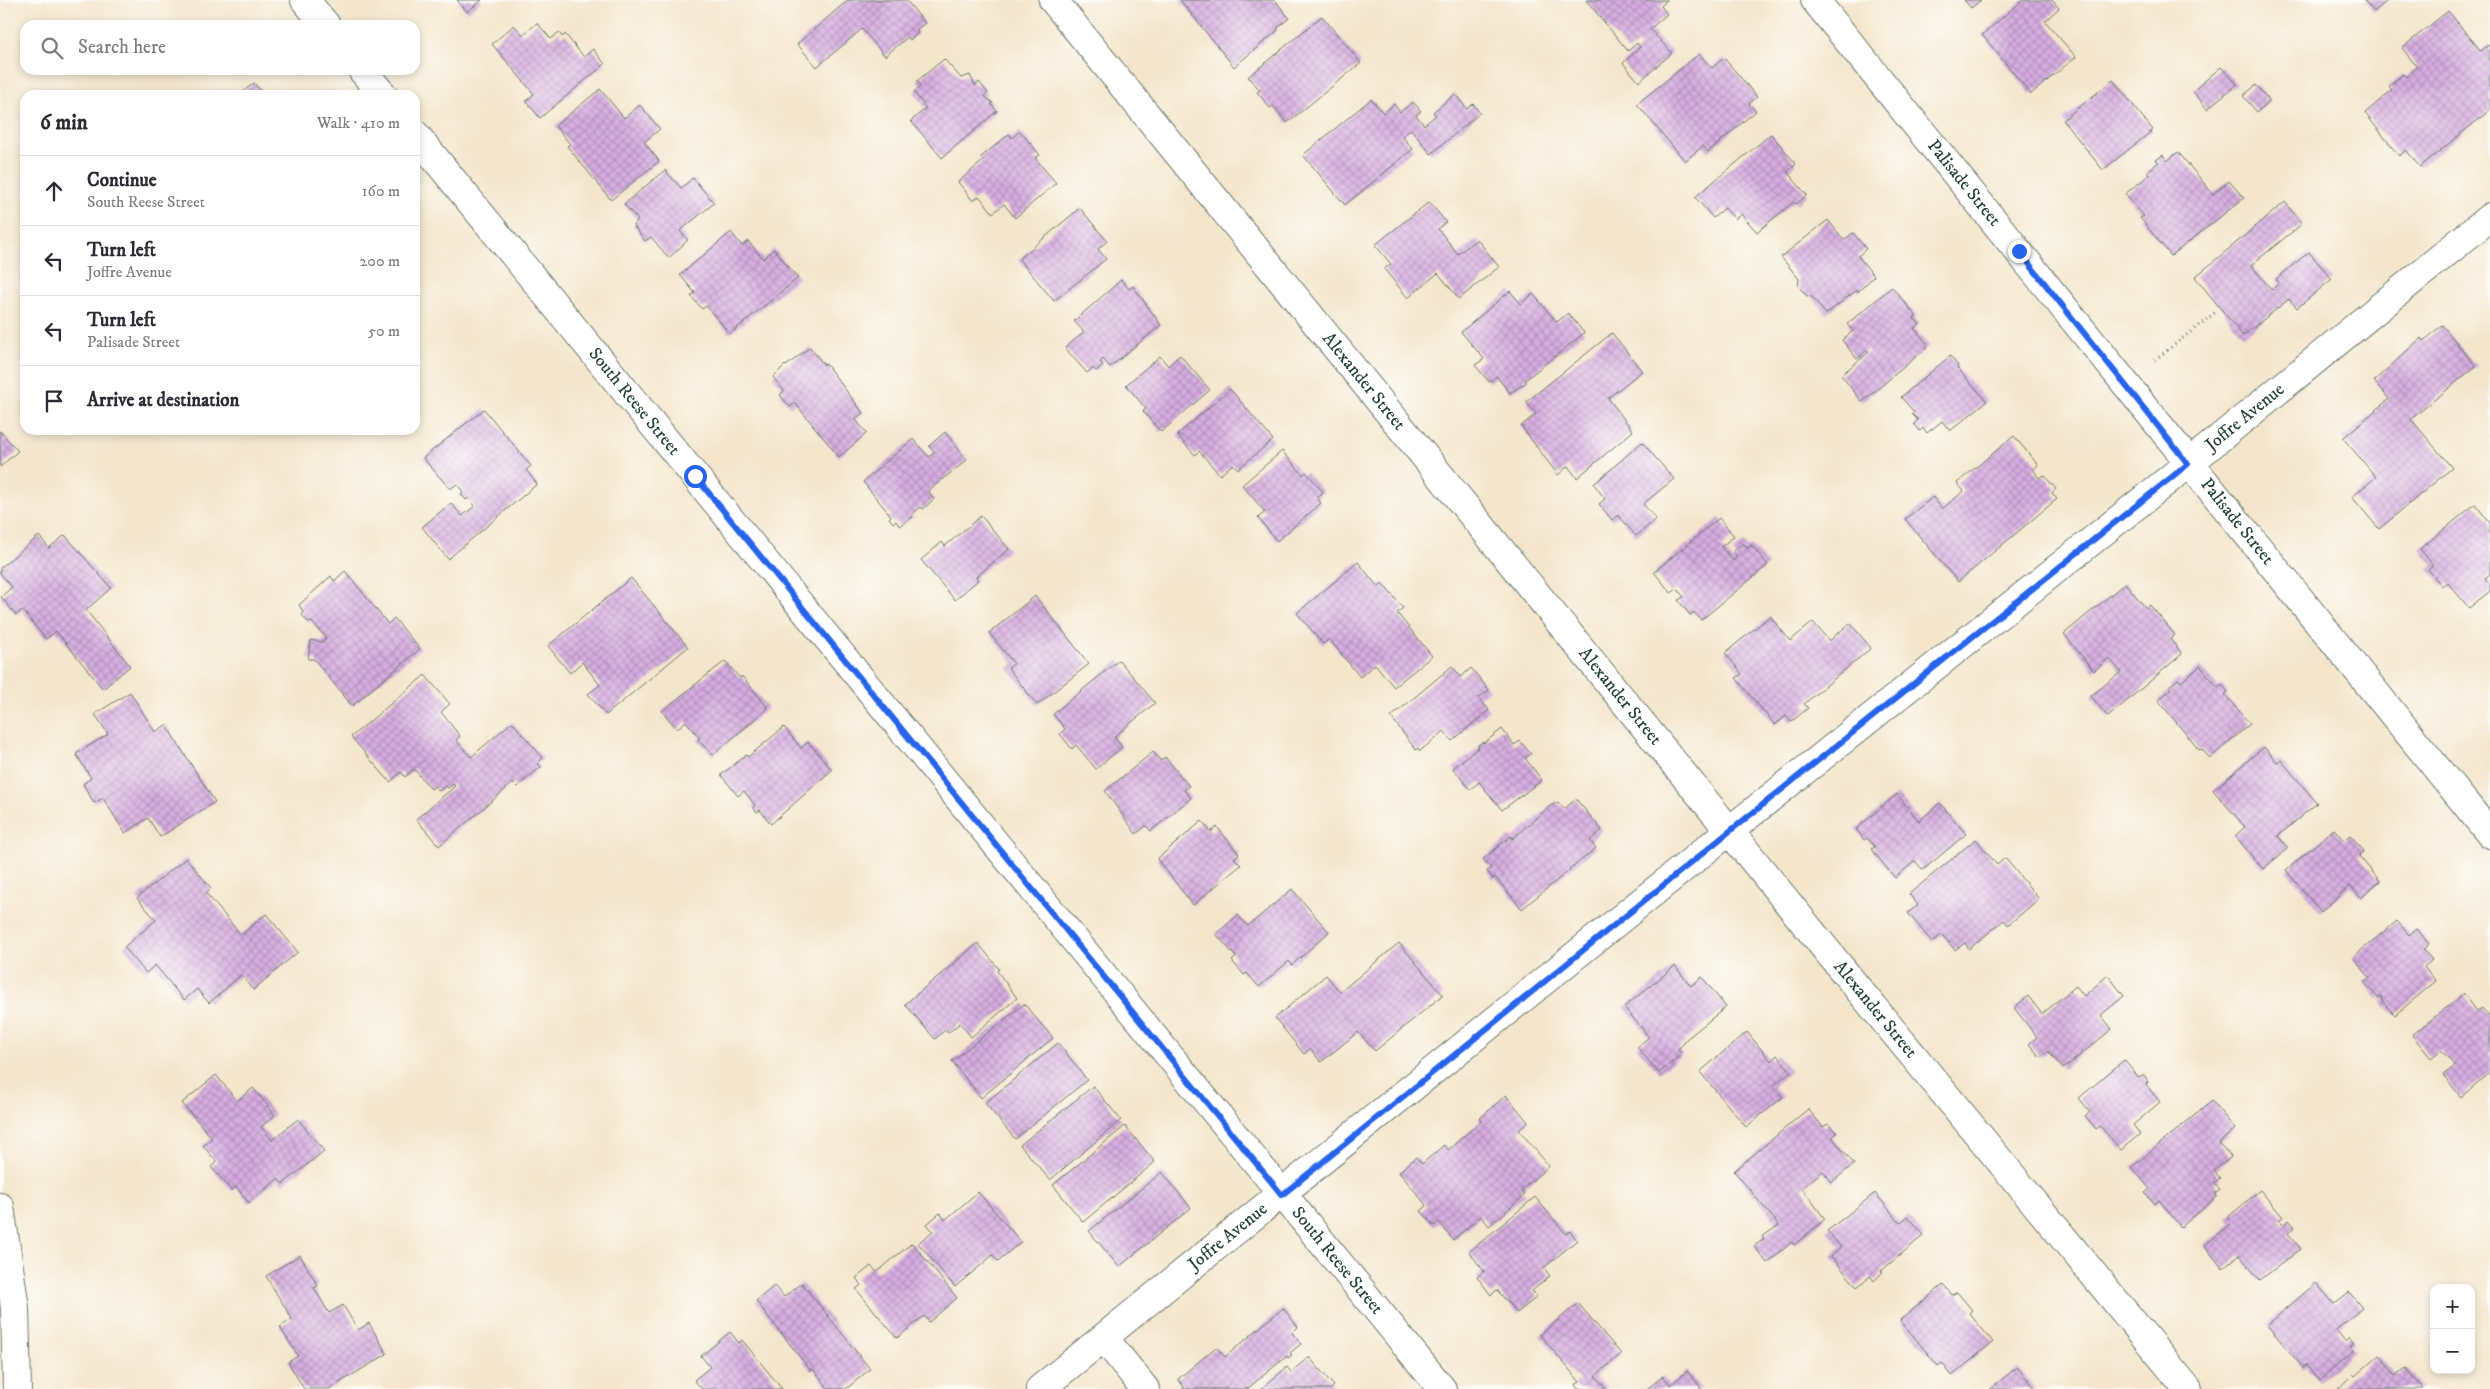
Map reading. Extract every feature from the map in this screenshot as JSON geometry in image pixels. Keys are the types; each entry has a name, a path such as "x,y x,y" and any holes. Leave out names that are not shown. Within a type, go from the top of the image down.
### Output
{"street":[{"path":"305,0 322,20"},
{"name":"Alexander Street","path":"1054,0 1730,831 2188,1389"},
{"name":"Palisade Street","path":"1815,0 2073,318 2188,464 2490,834"},
{"path":"366,75 379,90"},
{"name":"South Reese Street","path":"420,140 1442,1389"},
{"name":"Joffre Avenue","path":"1040,1389 1730,831 2188,464 2490,217"},
{"path":"0,1207 15,1308 17,1389"},
{"path":"1104,1338 1145,1389"}],"path":[{"path":"2155,360 2217,311"}],"building":[{"path":"457,0 482,0 467,12"},
{"path":"848,0 906,0 925,23 916,30 918,33 910,40 908,37 885,56 862,29 817,67 797,44"},
{"path":"1180,0 1275,0 1289,18 1277,28 1278,30 1234,67"},
{"path":"1586,0 1667,0 1661,6 1667,14 1650,29 1672,53 1639,82 1623,63 1640,47 1637,43 1628,51"},
{"path":"1964,0 1981,0 1971,8"},
{"path":"2023,0 2052,0 2059,8 2045,21 2076,57 2031,94 1982,35"},
{"path":"2364,0 2388,0 2374,12"},
{"path":"2448,11 2481,51 2488,45 2490,47 2490,110 2420,167 2406,150 2399,156 2365,113 2392,90 2389,86 2403,74 2406,77 2417,67 2402,48"},
{"path":"1322,16 1361,63 1287,123 1273,106 1270,108 1257,92 1260,90 1248,77"},
{"path":"537,23 551,39 559,32 562,37 565,34 584,57 593,49 605,64 540,118 526,101 534,94 492,44 514,25 523,35"},
{"path":"1699,54 1712,68 1724,58 1757,97 1749,104 1756,111 1708,152 1703,146 1685,161 1637,104"},
{"path":"944,59 961,78 970,75 975,86 979,82 988,93 984,96 993,103 991,104 997,111 942,158 911,121 926,108 914,92 921,86 917,81"},
{"path":"2221,67 2237,84 2207,109 2193,91"},
{"path":"2113,80 2153,130 2103,170 2063,120"},
{"path":"254,83 260,90 245,90"},
{"path":"2256,85 2270,101 2257,112 2243,96"},
{"path":"600,89 624,118 640,105 660,129 644,142 659,161 611,200 567,146 570,144 555,126"},
{"path":"1455,94 1467,109 1473,104 1480,113 1431,154 1411,129 1402,136 1413,149 1345,205 1303,155 1371,99 1383,113 1394,104 1400,112 1413,102 1421,111 1416,115 1424,125 1436,115 1433,112"},
{"path":"1020,131 1040,155 1035,158 1056,183 1015,218 1004,204 993,213 979,196 973,201 958,182 983,161 980,158 1009,134 1012,138"},
{"path":"1771,134 1796,164 1787,172 1807,195 1796,204 1794,202 1757,232 1741,214 1735,219 1725,208 1713,218 1695,197"},
{"path":"2178,152 2213,194 2229,181 2244,198 2171,256 2140,218 2144,216 2125,194 2149,175 2147,172 2159,162 2156,160 2163,155 2167,161"},
{"path":"665,170 681,188 693,178 714,203 680,231 688,240 669,258 651,237 645,241 633,225 638,220 624,204"},
{"path":"1429,202 1446,222 1438,229 1458,254 1477,239 1499,267 1459,299 1438,273 1408,298 1384,269 1391,264 1375,245"},
{"path":"2285,202 2302,224 2251,265 2272,290 2279,283 2276,279 2309,252 2332,279 2297,308 2289,299 2243,336 2195,277"},
{"path":"1080,208 1107,241 1098,249 1106,259 1054,301 1019,259"},
{"path":"1828,220 1844,240 1853,233 1866,249 1858,256 1874,276 1858,292 1857,290 1826,314 1812,297 1807,296 1798,286 1799,279 1781,257"},
{"path":"731,232 742,246 748,241 763,259 774,249 798,278 730,334 706,306 702,309 691,296 695,293 680,275"},
{"path":"1121,280 1129,289 1133,286 1161,325 1110,367 1103,359 1100,362 1103,365 1096,371 1093,368 1087,373 1065,348 1084,332 1074,321"},
{"path":"1892,287 1916,316 1914,318 1920,324 1914,328 1929,346 1862,402 1841,375 1869,352 1867,350 1857,359 1842,340 1853,331 1847,324"},
{"path":"1510,291 1521,304 1533,294 1557,322 1568,313 1584,333 1525,380 1527,382 1510,393 1496,376 1489,382 1475,365 1484,359 1461,332"},
{"path":"2442,325 2476,366 2411,419 2452,468 2379,529 2352,497 2376,477 2343,438 2389,399 2374,381 2421,338 2424,341"},
{"path":"1612,333 1642,371 1608,398 1633,431 1577,478 1568,466 1558,475 1521,426 1536,414 1526,402"},
{"path":"810,347 824,365 826,364 863,413 855,419 867,433 839,457 795,403 790,407 780,395 784,391 773,377 785,365"},
{"path":"1180,355 1210,390 1161,432 1143,411 1146,409 1126,385 1160,356 1168,366"},
{"path":"1950,356 1958,366 1957,368 1987,401 1950,431 1942,421 1927,433 1923,428 1920,431 1914,424 1918,420 1912,414 1914,412 1901,397"},
{"path":"1230,389 1273,440 1238,469 1233,464 1220,475 1199,451 1195,455 1177,435"},
{"path":"484,409 531,466 526,470 537,484 448,559 422,527 451,503 462,516 475,506 469,498 466,500 461,494 463,492 457,484 450,489 423,458"},
{"path":"0,431 18,451 0,467"},
{"path":"945,432 967,460 928,491 934,499 923,509 921,507 911,515 913,517 899,526 896,521 893,523 889,518 891,516 863,482 913,439 929,457 935,452 929,446"},
{"path":"2014,436 2038,465 2033,469 2039,478 2044,475 2056,489 2052,493 2057,499 1958,582 1905,519 1933,497 1942,509 1964,491 1957,483"},
{"path":"1642,442 1674,479 1643,504 1656,519 1636,536 1618,515 1612,520 1599,504 1605,499 1594,484"},
{"path":"1282,451 1303,475 1306,472 1323,492 1317,498 1321,503 1277,541 1258,518 1265,512 1242,485"},
{"path":"2475,504 2490,523 2490,574 2485,578 2490,584 2490,591 2469,608 2447,582 2442,586 2428,569 2433,565 2420,549"},
{"path":"981,516 1009,549 976,577 978,580 955,600 921,560 942,542 945,546"},
{"path":"1719,518 1734,536 1721,547 1733,561 1737,557 1733,551 1743,543 1748,548 1751,545 1768,565 1701,620 1694,612 1690,615 1678,600 1684,597 1677,589 1671,593 1654,572"},
{"path":"65,535 111,588 86,610 130,666 103,689 56,631 46,639 22,610 16,615 1,597 12,587 0,573 0,568 39,536 49,548"},
{"path":"1358,562 1378,587 1382,583 1403,608 1397,613 1432,656 1394,687 1375,664 1360,677 1329,639 1323,644 1297,613"},
{"path":"345,571 388,624 394,618 420,649 352,706 314,659 308,659 311,640 322,642 326,638 312,622 308,622 302,615 303,612 299,605 331,576 334,581"},
{"path":"631,578 688,647 606,715 588,694 600,685 582,662 570,673 548,646"},
{"path":"2125,583 2146,608 2150,605 2175,635 2170,639 2182,654 2108,717 2091,696 2121,672 2109,658 2094,671 2064,634"},
{"path":"1035,596 1089,664 1037,705 1008,668 1014,664 989,633"},
{"path":"1770,616 1790,641 1813,622 1829,641 1850,623 1871,648 1804,704 1808,708 1791,722 1786,716 1775,725 1736,678 1742,674 1725,653"},
{"path":"1119,660 1155,703 1114,737 1122,747 1096,769 1076,745 1072,749 1060,734 1065,729 1053,714"},
{"path":"725,661 740,678 742,676 768,708 713,755 698,740 700,738 686,721 677,729 662,711"},
{"path":"1452,666 1461,677 1471,668 1489,690 1479,698 1489,710 1452,741 1444,731 1420,751 1418,748 1416,750 1391,717"},
{"path":"2200,666 2218,687 2222,684 2228,692 2225,695 2250,724 2210,758 2201,749 2199,750 2158,700 2172,689 2169,686 2178,679 2181,682"},
{"path":"425,675 450,704 441,712 460,736 456,740 471,757 512,722 543,758 537,763 541,767 517,787 513,783 439,846 416,819 455,786 453,784 448,788 446,786 439,791 435,786 431,789 414,769 405,777 401,772 390,782 351,737"},
{"path":"130,692 155,732 166,725 215,802 160,837 148,818 125,833 103,798 94,803 83,784 91,778 76,754 108,734 95,714"},
{"path":"784,727 801,748 808,742 832,770 771,824 760,810 757,812 753,807 755,805 744,791 738,796 721,775 746,755 748,757"},
{"path":"1502,729 1514,745 1520,741 1531,754 1525,758 1542,780 1502,810 1479,782 1470,790 1453,768 1479,747 1478,745 1484,743"},
{"path":"2264,747 2277,762 2281,760 2317,803 2278,836 2288,848 2263,869 2235,836 2245,827 2213,790"},
{"path":"1153,752 1161,761 1165,757 1189,786 1184,790 1191,798 1151,831 1146,826 1136,834 1105,791"},
{"path":"1897,794 1919,821 1940,803 1966,834 1923,870 1915,861 1895,878 1871,849 1875,847 1867,838 1864,840 1856,829"},
{"path":"1576,799 1602,830 1590,841 1596,848 1522,909 1495,877 1493,879 1487,871 1491,868 1483,859 1511,836 1512,839 1550,806 1558,802 1564,809"},
{"path":"1202,821 1211,832 1217,827 1239,854 1234,858 1241,865 1193,905 1157,859"},
{"path":"2334,829 2344,840 2350,835 2364,851 2359,856 2380,881 2361,898 2350,886 2321,912 2286,870"},
{"path":"1976,839 1997,865 2005,858 2039,899 2008,925 2004,920 1969,949 1965,943 1955,950 1942,935 1932,942 1908,913 1918,905 1909,894"},
{"path":"186,858 211,888 206,893 241,935 266,914 298,952 253,990 241,975 209,1003 197,989 184,1000 155,965 146,973 124,947 156,920 137,898"},
{"path":"1292,889 1329,932 1292,965 1289,961 1259,987 1247,973 1244,975 1232,961 1236,957 1216,934 1238,915 1248,926"},
{"path":"2397,921 2409,935 2417,929 2429,944 2423,949 2432,960 2424,967 2436,981 2395,1015 2385,1005 2381,996 2378,998 2364,982 2370,978 2353,957"},
{"path":"978,943 999,969 997,971 1017,998 971,1037 960,1023 948,1033 945,1030 935,1039 905,1004"},
{"path":"1399,943 1443,995 1375,1051 1358,1032 1321,1062 1310,1049 1304,1054 1275,1018 1326,975 1340,992"},
{"path":"1675,966 1691,986 1702,977 1726,1007 1684,1041 1678,1049 1682,1054 1659,1073 1637,1047 1649,1037 1624,1007"},
{"path":"2108,975 2124,996 2101,1015 2112,1029 2063,1069 2048,1051 2040,1057 2029,1044 2037,1037 2014,1008 2028,996 2042,1014 2076,986 2084,996"},
{"path":"2464,994 2477,1011 2482,1008 2490,1018 2490,1072 2461,1097 2443,1075 2455,1066 2441,1050 2431,1058 2412,1035"},
{"path":"1024,1004 1053,1038 981,1098 952,1061"},
{"path":"1747,1032 1771,1061 1777,1055 1791,1071 1773,1086 1783,1097 1746,1127 1700,1072"},
{"path":"1058,1043 1087,1080 1015,1139 985,1103"},
{"path":"2124,1060 2139,1078 2144,1075 2149,1082 2146,1085 2160,1102 2133,1125 2140,1134 2121,1150 2100,1126 2096,1129 2085,1116 2090,1112 2079,1098"},
{"path":"216,1075 237,1101 253,1088 275,1115 261,1127 272,1140 298,1119 324,1151 283,1184 278,1179 249,1203 236,1187 232,1191 211,1167 217,1162 203,1146 212,1138 182,1103"},
{"path":"1093,1086 1121,1120 1050,1180 1020,1145"},
{"path":"1506,1095 1528,1122 1519,1130 1549,1166 1521,1190 1525,1195 1489,1226 1481,1216 1453,1240 1439,1222 1434,1226 1421,1211 1427,1206 1399,1172 1416,1157 1422,1164 1444,1145 1448,1150 1481,1121 1479,1119"},
{"path":"2212,1101 2235,1129 2219,1143 2231,1157 2214,1171 2220,1178 2214,1183 2220,1190 2215,1194 2217,1197 2181,1227 2159,1200 2154,1204 2145,1193 2150,1189 2132,1167"},
{"path":"1808,1109 1823,1127 1828,1124 1837,1133 1832,1137 1854,1164 1832,1182 1823,1171 1802,1188 1825,1219 1794,1245 1792,1242 1767,1263 1754,1246 1764,1239 1762,1237 1779,1225 1734,1171"},
{"path":"1125,1126 1155,1162 1083,1222 1053,1185"},
{"path":"1162,1172 1191,1208 1119,1267 1089,1231"},
{"path":"2260,1190 2283,1217 2279,1220 2283,1225 2289,1220 2295,1227 2288,1233 2301,1249 2260,1280 2239,1255 2223,1269 2204,1245 2231,1223 2227,1218"},
{"path":"978,1192 1021,1242 998,1261 993,1255 955,1287 918,1243 933,1231 927,1224 940,1213 945,1220"},
{"path":"1875,1193 1900,1223 1908,1216 1924,1235 1881,1271 1883,1272 1874,1281 1870,1276 1857,1287 1831,1256 1841,1247 1827,1231"},
{"path":"1535,1197 1566,1234 1570,1231 1577,1240 1544,1268 1550,1276 1532,1291 1537,1297 1517,1313 1497,1290 1491,1295 1477,1277 1484,1271 1469,1252"},
{"path":"912,1243 957,1298 929,1322 924,1316 897,1338 856,1289 861,1285 856,1278 871,1266 877,1272"},
{"path":"300,1255 318,1286 314,1288 329,1313 343,1305 358,1330 369,1323 387,1354 329,1389 304,1389 288,1362 298,1356 280,1327 292,1319 266,1276"},
{"path":"802,1283 870,1369 846,1389 829,1389 813,1369 811,1371 756,1301 774,1286 784,1297"},
{"path":"2316,1283 2334,1304 2349,1292 2362,1308 2336,1330 2345,1341 2349,1337 2354,1343 2350,1346 2354,1351 2319,1381 2306,1365 2303,1368 2267,1325"},
{"path":"1943,1285 1952,1295 1957,1292 1972,1310 1969,1313 1993,1342 1952,1376 1942,1363 1938,1366 1900,1320"},
{"path":"1578,1303 1621,1354 1595,1376 1606,1388 1604,1389 1578,1389 1575,1385 1580,1382 1540,1335"},
{"path":"1283,1308 1298,1327 1292,1333 1301,1344 1290,1353 1292,1355 1288,1358 1287,1356 1247,1389 1182,1389 1184,1387 1178,1379 1216,1347 1225,1357"},
{"path":"730,1332 739,1343 742,1340 782,1389 702,1389 694,1380 710,1367 701,1356"},
{"path":"2379,1355 2396,1376 2406,1368 2423,1389 2338,1389 2353,1374 2355,1376"},
{"path":"1309,1357 1334,1386 1331,1389 1261,1389 1287,1367 1291,1372"},
{"path":"2017,1367 2036,1389 1990,1389"},
{"path":"1687,1371 1702,1389 1647,1389 1663,1376 1670,1385"}],"route":[{"path":"695,476 1282,1195 1730,831 2188,464 2019,251"}]}
